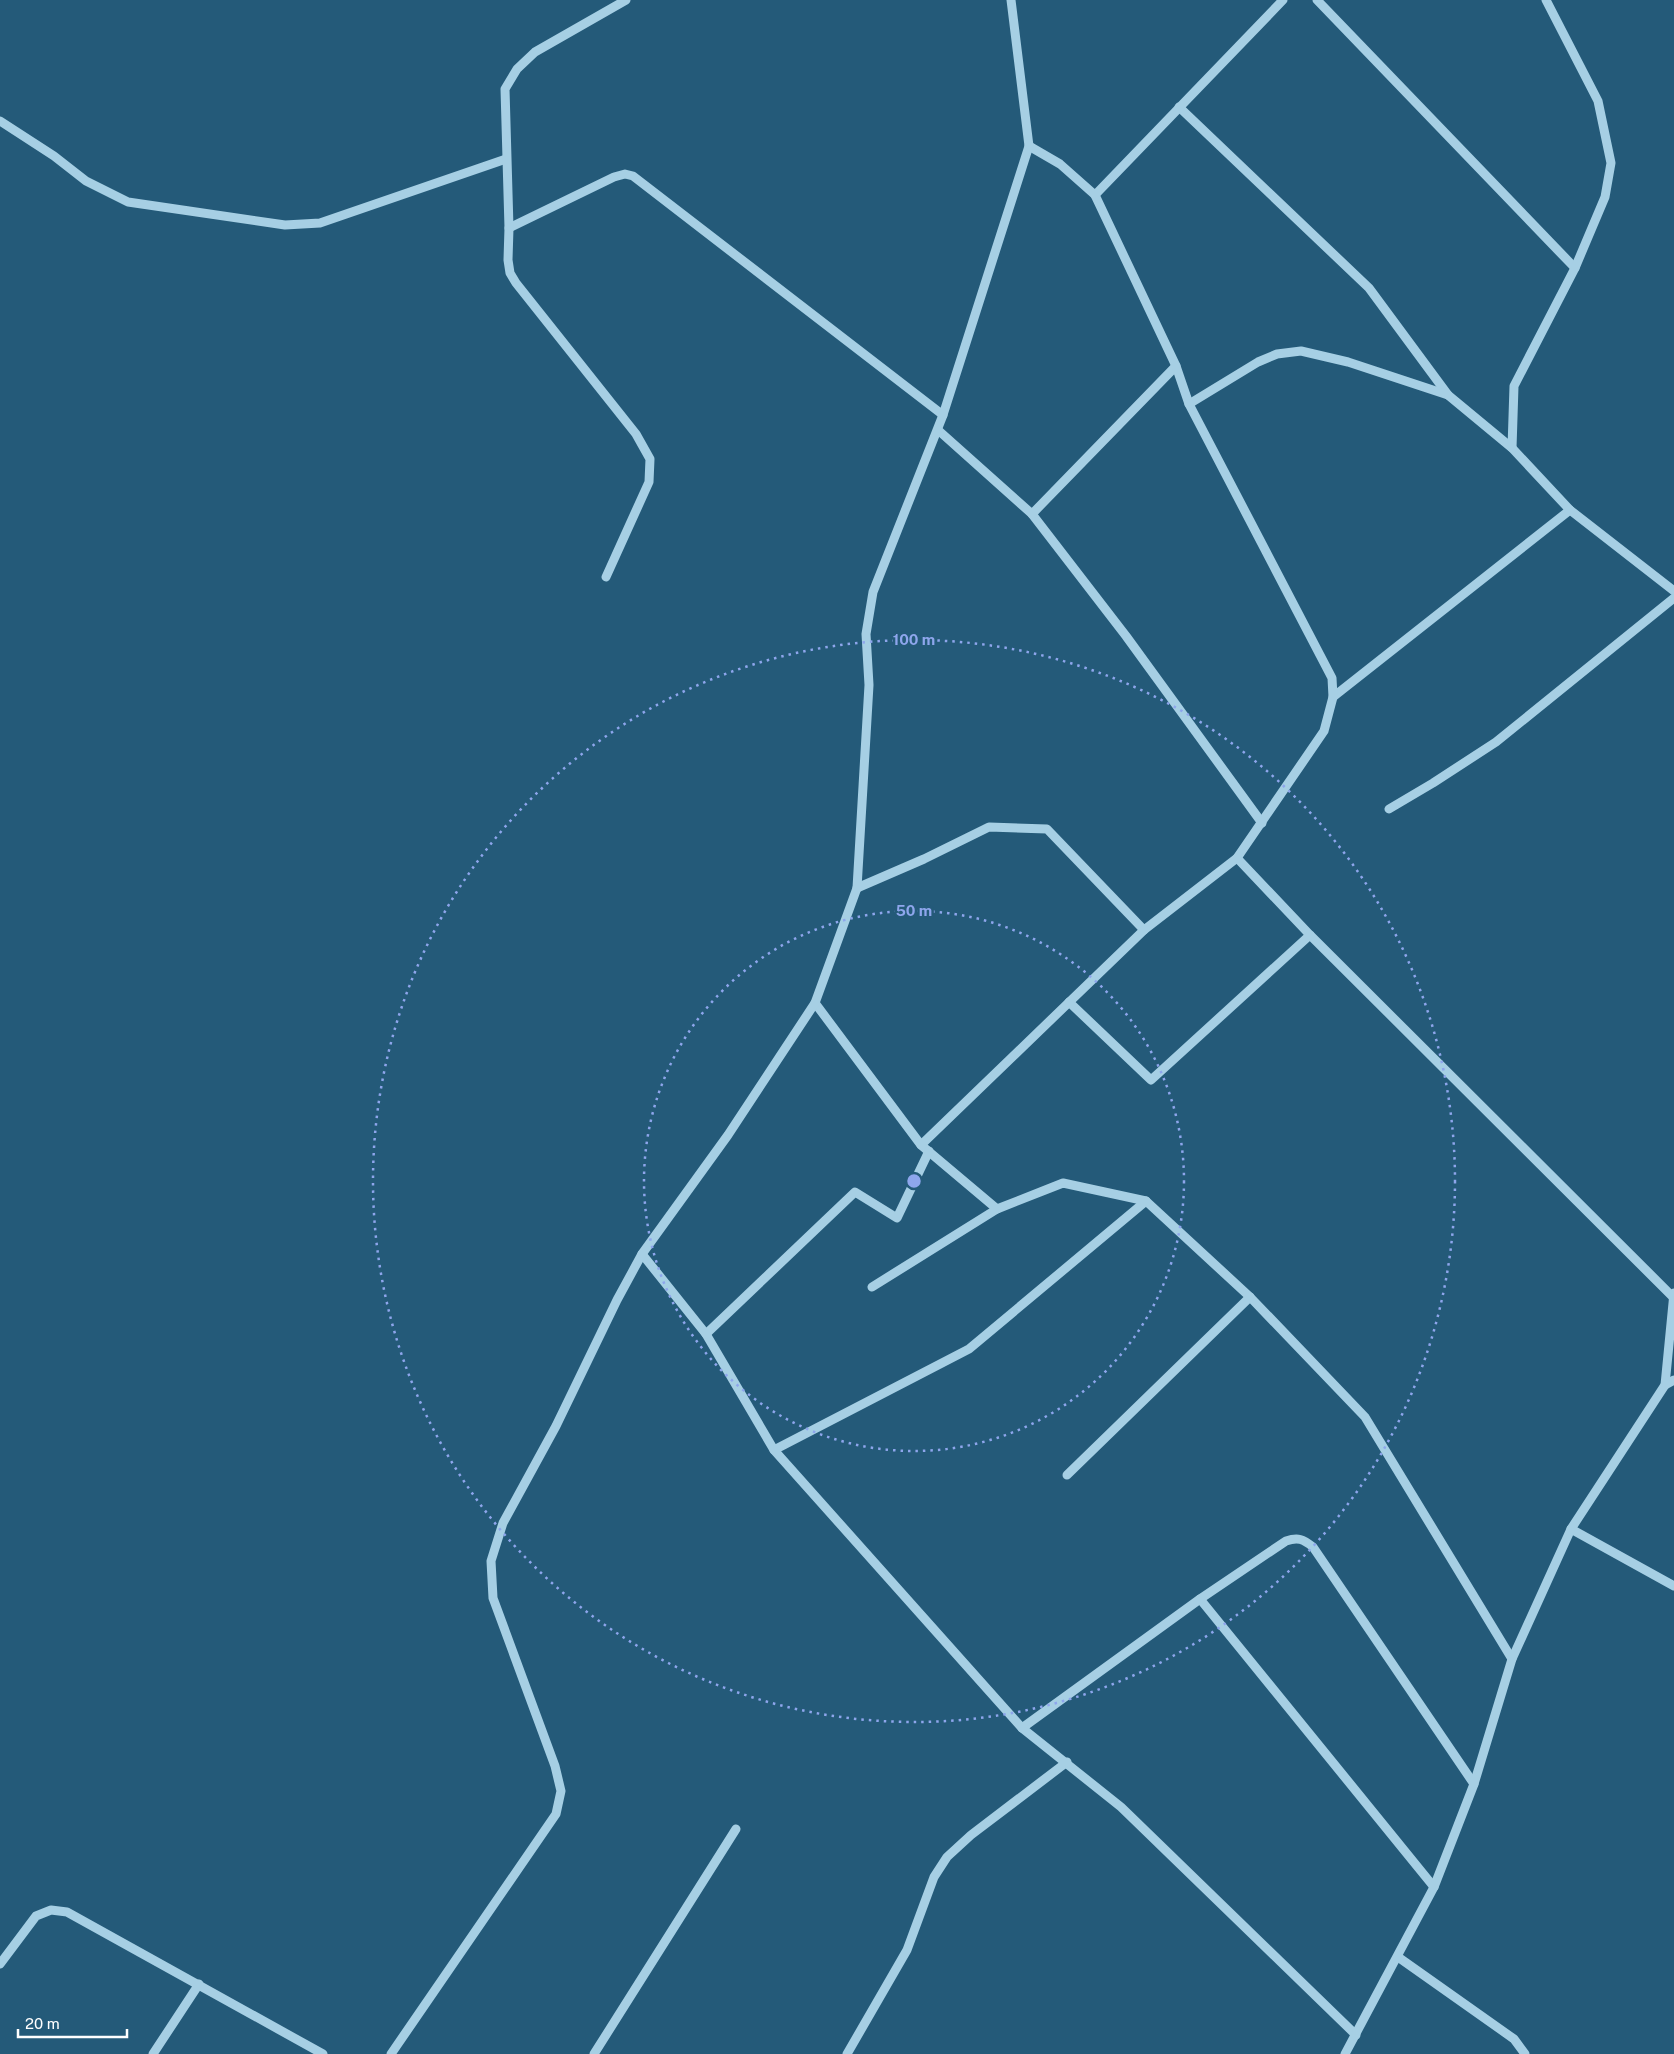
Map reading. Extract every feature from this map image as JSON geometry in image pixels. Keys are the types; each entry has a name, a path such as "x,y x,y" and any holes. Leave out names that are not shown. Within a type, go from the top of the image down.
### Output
{"street":[{"path":"606,577 649,482 650,459 636,434 510,273 508,260 509,228 504,89 517,69 535,52 626,0"},
{"path":"391,2054 556,1814 561,1791 555,1766 493,1598 491,1561 503,1523 556,1426 617,1300 642,1254 728,1135 815,1003 857,888 869,686 866,634 873,592 938,430 1029,146 1011,0"},
{"path":"1317,0 1575,268"},
{"path":"1512,448 1514,386 1575,268 1605,197 1612,163 1598,101 1546,0"},
{"path":"1095,195 1280,1"},
{"path":"1179,107 1369,288 1448,395 1512,448 1570,510 1674,591"},
{"path":"0,121 54,156 86,181 128,202 286,225 320,223 506,159"},
{"path":"706,1334 854,1192 897,1218 925,1148 1069,1002 1144,930 1237,858 1324,731 1333,697 1332,678 1189,404 1176,366 1095,195 1060,164 1029,146"},
{"path":"509,228 614,177 625,174 633,176 943,415"},
{"path":"1189,404 1258,362 1277,354 1301,351 1348,362 1448,395"},
{"path":"1032,514 1176,366"},
{"path":"938,430 1032,514 1126,636 1262,823"},
{"path":"1333,697 1570,510"},
{"path":"1389,809 1496,742 1674,598"},
{"path":"857,888 989,828 1047,829 1144,930"},
{"path":"1237,858 1310,935 1673,1295 1665,1385"},
{"path":"1069,1002 1151,1080 1310,935"},
{"path":"815,1003 925,1148 997,1209"},
{"path":"872,1287 997,1209 1062,1183 1146,1201 1250,1297 1365,1417 1512,1659"},
{"path":"774,1450 969,1349 1146,1201"},
{"path":"642,1254 706,1334 774,1450 1022,1728 1121,1807 1356,2035"},
{"path":"1067,1476 1250,1297"},
{"path":"1345,2054 1398,1958 1434,1887 1474,1784 1512,1659 1571,1529 1665,1385 1674,1380"},
{"path":"1571,1529 1674,1586"},
{"path":"1022,1728 1200,1599 1286,1541 1296,1538 1304,1540 1313,1547 1474,1784"},
{"path":"1200,1599 1434,1887"},
{"path":"847,2054 906,1950 934,1877 947,1857 970,1835 1067,1762"},
{"path":"594,2054 736,1829"},
{"path":"0,1964 36,1916 51,1910 67,1912 200,1984 323,2054"},
{"path":"1398,1958 1514,2039 1525,2054"},
{"path":"153,2054 200,1984"}]}
